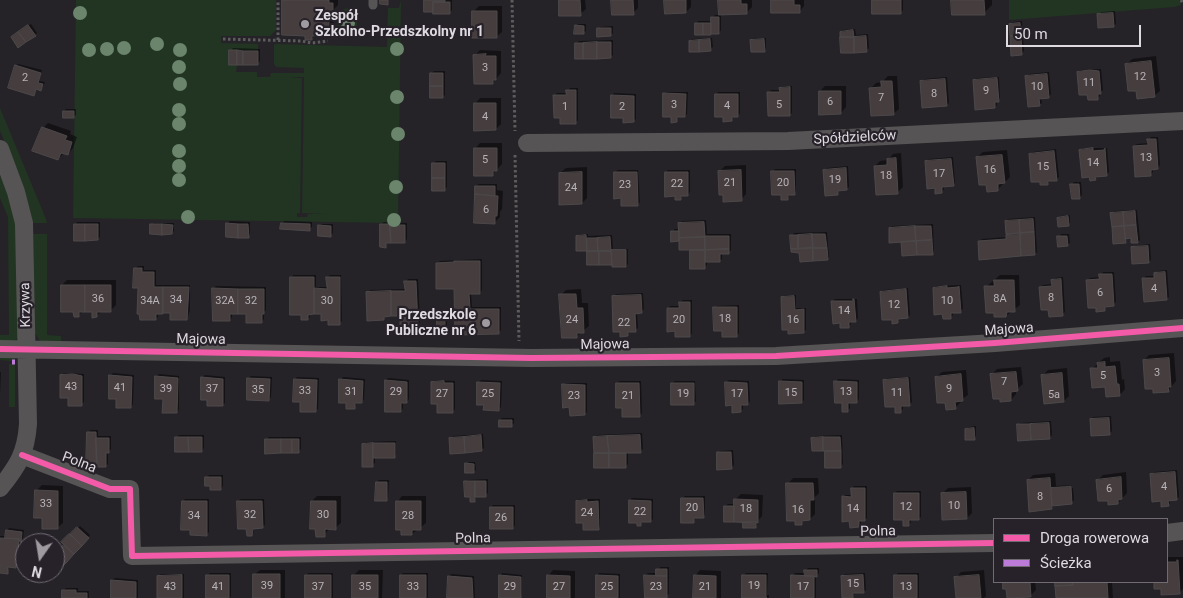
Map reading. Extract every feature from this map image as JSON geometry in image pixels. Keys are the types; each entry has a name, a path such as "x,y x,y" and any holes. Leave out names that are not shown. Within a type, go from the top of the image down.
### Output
{"street":[{"name":"Spółdzielców","path":"519,143 788,141 1183,121"},
{"name":"Krzywa","path":"0,149 16,192 24,223 28,424 22,455 16,467 0,488"},
{"name":"Majowa","path":"0,349 531,358 776,356 995,344 1183,328"},
{"name":"Polna","path":"22,455 110,488 130,489 132,556 993,543"},
{"path":"1168,533 1183,531"}],"path":[{"path":"278,0 278,40"},
{"path":"512,0 519,143 519,336 517,345"},
{"path":"1181,0 1183,4"},
{"path":"224,39 312,43 328,41"}],"green space":[{"path":"76,0 276,0 276,30 270,36 221,36 221,43 258,44 258,51 229,50 237,65 236,72 257,72 257,77 270,77 271,73 304,73 304,68 276,67 274,64 274,44 387,47 388,8 399,8 401,0 398,223 73,218","holes":["288,77 304,77 302,213 326,214 308,214 307,217 297,217 297,213 300,213 302,78"]},
{"path":"1009,0 1179,0 1181,5 1009,20"},
{"path":"347,8 356,15 357,26 354,34 346,37 338,33 336,21 339,12"},
{"path":"0,108 47,223 32,223 12,158 0,131"},
{"path":"2,176 10,197 17,230 18,337 15,341 0,342 0,335 9,335 8,217 0,198 0,177"},
{"path":"33,234 47,234 47,335 61,336 61,344 40,341 35,333"},
{"path":"0,356 15,357 15,407 9,407 9,364 12,364 12,361 0,360"}],"building":[{"name":"Zespół Szkolno-Przedszkolny nr 1","path":"282,0 329,0 329,3 333,3 333,12 329,12 329,36 312,36 312,40 305,40 305,36 282,35"},
{"path":"380,0 388,0 388,5 380,4"},
{"path":"424,0 445,0 445,2 433,2 433,12 424,12"},
{"path":"559,0 580,0 581,16 559,16"},
{"path":"611,0 633,0 634,15 612,15"},
{"path":"664,0 686,0 686,13 665,14"},
{"path":"718,0 741,0 741,4 747,4 747,14 719,15"},
{"path":"771,0 794,0 794,5 800,5 800,13 771,13"},
{"path":"872,0 901,0 901,14 872,14"},
{"path":"951,0 984,0 985,15 952,15"},
{"path":"433,2 450,2 450,14 433,14"},
{"path":"472,11 497,11 497,38 472,38"},
{"path":"1113,13 1114,27 1098,28 1097,14"},
{"path":"711,17 719,17 719,34 711,34"},
{"path":"695,23 703,23 703,35 695,35"},
{"path":"703,23 711,23 711,35 703,35"},
{"path":"1020,23 1021,35 1010,36 1009,24"},
{"path":"28,25 36,36 26,42 18,32"},
{"path":"575,25 584,26 584,34 574,34"},
{"path":"597,28 611,28 611,36 597,37"},
{"path":"853,30 854,37 840,37 840,32"},
{"path":"18,32 26,42 18,48 11,37"},
{"path":"1021,35 1022,55 1011,56 1010,36"},
{"path":"866,36 867,52 854,53 854,37"},
{"path":"840,37 854,37 854,53 841,53"},
{"path":"710,39 711,51 699,52 699,40"},
{"path":"764,39 765,52 751,52 750,40"},
{"path":"699,40 699,52 689,52 689,41"},
{"path":"597,42 597,59 583,59 583,43"},
{"path":"597,42 611,42 611,58 597,59"},
{"path":"575,43 583,43 583,59 575,59"},
{"path":"229,50 237,50 237,65 229,65"},
{"path":"237,50 243,51 243,65 237,65"},
{"path":"243,51 258,51 258,65 243,65"},
{"path":"486,54 485,56 496,56 496,80 493,80 493,84 474,84 473,55"},
{"path":"1151,61 1155,97 1137,99 1136,91 1128,91 1125,64"},
{"path":"15,65 41,73 38,83 43,84 41,91 36,89 34,96 8,88"},
{"path":"1099,71 1101,94 1098,94 1098,100 1088,100 1087,95 1079,95 1077,72"},
{"path":"430,73 443,73 443,86 430,86"},
{"path":"1047,74 1049,98 1039,99 1040,106 1028,107 1025,76"},
{"path":"997,78 999,102 995,102 995,108 975,110 973,80"},
{"path":"945,79 947,106 922,108 920,81"},
{"path":"881,81 892,81 894,115 871,116 869,88 881,87"},
{"path":"430,86 443,86 443,98 430,98"},
{"path":"790,87 790,116 768,116 767,92 780,92 779,88"},
{"path":"566,90 576,90 576,124 560,124 560,118 554,118 553,95 566,95"},
{"path":"819,91 841,91 841,114 819,115"},
{"path":"663,93 686,94 685,117 677,117 677,122 671,123 671,117 663,117"},
{"path":"715,94 738,94 738,117 732,117 732,121 723,122 723,117 715,117"},
{"path":"611,95 634,96 634,122 623,123 623,118 611,118"},
{"path":"474,103 496,103 496,130 474,131"},
{"path":"63,111 74,111 74,118 63,118"},
{"path":"42,127 67,136 65,140 72,142 68,155 61,153 58,160 32,151"},
{"path":"1147,139 1156,139 1158,169 1151,170 1151,176 1135,177 1133,146 1148,145"},
{"path":"474,148 497,148 497,171 493,171 493,176 474,176"},
{"path":"1093,148 1093,151 1104,150 1105,148 1107,176 1095,177 1096,180 1090,181 1089,177 1082,178 1079,150"},
{"path":"1054,151 1057,181 1048,181 1048,185 1040,185 1040,182 1031,182 1029,154"},
{"path":"1002,155 1005,183 998,184 998,191 987,192 986,185 979,185 976,157"},
{"path":"896,158 898,194 876,195 874,166 887,165 887,159"},
{"path":"951,159 954,186 942,187 942,193 935,194 935,188 927,189 925,161"},
{"path":"432,163 445,163 445,178 432,178"},
{"path":"846,168 847,190 838,191 838,195 825,196 823,170"},
{"path":"741,170 742,201 723,202 723,195 719,195 718,171"},
{"path":"771,171 794,171 795,195 788,195 788,200 781,200 781,195 772,195"},
{"path":"582,172 582,204 559,205 559,173"},
{"path":"614,172 637,172 638,206 621,206 621,198 614,199"},
{"path":"665,172 688,172 688,196 681,196 681,200 675,200 675,196 665,197"},
{"path":"432,178 445,178 445,191 432,191"},
{"path":"1070,184 1079,184 1080,199 1072,199"},
{"path":"475,186 495,186 495,196 475,194"},
{"path":"475,194 498,196 495,224 474,223"},
{"path":"1135,211 1136,225 1124,226 1123,212"},
{"path":"1123,212 1124,226 1112,227 1110,213"},
{"path":"1068,216 1069,226 1058,227 1057,218"},
{"path":"1033,219 1034,232 1020,233 1019,220"},
{"path":"1019,220 1020,233 1006,234 1005,221"},
{"path":"704,222 705,237 679,238 678,223"},
{"path":"226,223 238,224 238,238 226,237"},
{"path":"281,223 310,224 310,231 280,229"},
{"path":"74,224 85,224 85,241 74,241"},
{"path":"85,224 98,224 98,240 85,241"},
{"path":"150,224 162,224 162,235 150,234"},
{"path":"162,224 173,225 172,234 162,235"},
{"path":"238,224 248,224 249,238 238,238"},
{"path":"380,224 390,224 391,243 386,243 386,248 380,247"},
{"path":"318,225 331,226 331,237 318,236"},
{"path":"390,225 405,225 405,243 391,243"},
{"path":"1136,225 1138,243 1131,243 1131,238 1125,239 1124,226"},
{"path":"915,226 916,241 889,243 889,228"},
{"path":"915,226 931,226 932,240 916,241"},
{"path":"1124,226 1126,243 1113,244 1112,227"},
{"path":"671,231 679,231 679,241 671,242"},
{"path":"1034,232 1035,255 1021,256 1020,233"},
{"path":"812,234 813,248 798,249 798,235"},
{"path":"812,234 825,234 827,248 813,248"},
{"path":"1020,234 1021,256 979,260 978,241 1006,239 1006,235"},
{"path":"586,235 587,251 576,251 576,236"},
{"path":"790,235 798,235 798,249 791,249"},
{"path":"705,236 729,236 729,249 705,250"},
{"path":"1057,236 1067,236 1068,246 1058,247"},
{"path":"610,237 611,251 598,251 597,238"},
{"path":"705,237 705,250 679,250 679,238"},
{"path":"587,238 597,238 598,251 587,251"},
{"path":"932,240 933,255 917,255 916,241"},
{"path":"916,241 917,255 902,256 901,242"},
{"path":"1148,246 1149,263 1132,264 1131,247"},
{"path":"813,248 813,261 800,262 799,253 791,252 791,249"},
{"path":"813,248 827,248 828,260 813,261"},
{"path":"729,249 729,254 720,254 720,262 705,262 705,250"},
{"path":"611,250 626,250 626,267 612,267"},
{"path":"690,250 705,250 705,269 690,269"},
{"path":"587,251 599,251 599,265 587,265"},
{"path":"599,251 611,251 612,265 599,265"},
{"path":"480,261 480,294 469,294 470,309 499,309 499,334 455,335 454,289 436,289 436,263"},
{"path":"134,268 142,268 142,272 154,272 154,287 163,287 163,314 156,314 156,320 140,320 139,314 137,314 138,288 133,288"},
{"path":"1165,272 1167,300 1144,302 1142,278 1154,278 1154,273"},
{"path":"1099,274 1112,274 1114,306 1105,307 1105,311 1096,312 1096,308 1088,308 1086,280 1099,279"},
{"path":"290,277 314,277 314,314 308,315 308,320 301,320 301,315 290,315"},
{"path":"326,277 340,277 340,325 328,325 328,320 321,321 321,314 314,314 314,288 327,289"},
{"path":"1061,279 1063,316 1049,317 1048,310 1041,310 1039,287 1052,286 1051,280"},
{"path":"994,280 1014,280 1015,312 1007,312 1006,317 994,317 994,313 986,313 984,286 994,286"},
{"path":"404,281 416,281 418,325 400,326 400,316 391,316 391,291 405,291"},
{"path":"61,285 85,285 85,312 79,312 79,317 74,317 73,312 61,312"},
{"path":"85,285 111,285 111,312 97,312 97,317 92,318 92,312 85,312"},
{"path":"947,286 947,288 959,286 961,313 951,313 951,319 943,319 942,314 934,315 933,288"},
{"path":"163,287 189,287 187,320 170,320 170,313 163,313"},
{"path":"212,288 238,289 238,314 230,314 230,321 213,321"},
{"path":"238,289 264,289 262,323 246,323 246,314 238,314"},
{"path":"906,289 908,318 898,319 898,323 892,324 892,320 882,320 880,292"},
{"path":"391,291 391,316 384,317 384,320 367,321 366,292"},
{"path":"559,294 576,294 577,308 583,308 584,333 577,333 577,338 562,338"},
{"path":"641,295 642,313 635,314 636,332 628,332 628,336 620,337 620,332 613,332 612,296"},
{"path":"794,296 795,310 804,309 804,333 788,334 788,330 782,330 781,297"},
{"path":"853,299 856,322 849,322 849,328 840,328 840,323 833,324 831,301 853,301"},
{"path":"679,302 690,302 690,337 675,337 675,331 667,332 667,308 679,308"},
{"path":"713,307 737,307 737,337 722,337 722,331 714,331"},
{"path":"437,318 445,318 445,335 437,334"},
{"path":"1169,358 1171,387 1168,387 1169,392 1153,393 1153,389 1145,389 1143,360"},
{"path":"1105,362 1105,367 1115,366 1120,396 1106,397 1105,387 1092,388 1090,368 1098,368 1097,363"},
{"path":"1016,372 1018,391 1011,392 1011,401 1000,402 1000,399 993,399 990,374"},
{"path":"1062,373 1064,402 1044,404 1041,375"},
{"path":"73,374 82,376 82,406 68,406 68,398 60,398 60,375"},
{"path":"961,374 963,401 955,402 956,409 946,410 945,403 937,403 935,377"},
{"path":"109,375 132,377 131,408 116,408 116,399 109,399"},
{"path":"155,376 178,378 177,413 162,413 163,399 155,399"},
{"path":"201,377 223,379 223,406 207,406 207,400 201,400"},
{"path":"247,378 270,379 269,401 247,400"},
{"path":"908,378 910,406 901,406 901,413 895,413 895,407 885,407 883,380"},
{"path":"294,379 317,380 316,412 300,412 300,402 293,402"},
{"path":"339,379 363,381 362,403 355,403 355,409 346,409 346,403 339,403"},
{"path":"385,380 407,382 407,403 401,403 401,412 385,412"},
{"path":"444,381 444,383 453,383 453,413 437,413 437,404 431,404 431,382"},
{"path":"779,381 802,382 802,403 779,404"},
{"path":"834,381 857,382 857,403 848,403 848,412 842,412 842,403 835,403"},
{"path":"477,382 500,383 499,411 483,410 484,405 477,405"},
{"path":"725,382 747,383 748,405 741,405 741,412 732,413 732,405 726,406"},
{"path":"616,383 639,383 640,417 622,417 622,408 616,408"},
{"path":"671,383 694,383 694,405 671,405"},
{"path":"562,384 585,385 585,415 570,416 569,407 563,408"},
{"path":"1109,418 1110,435 1091,436 1090,419"},
{"path":"499,420 512,420 512,427 499,427"},
{"path":"1049,423 1050,439 1031,440 1030,424"},
{"path":"1017,424 1030,424 1031,440 1018,441"},
{"path":"974,428 975,440 965,440 965,429"},
{"path":"87,432 96,432 97,467 86,467"},
{"path":"481,435 482,451 465,453 464,437"},
{"path":"640,435 641,453 609,453 607,436"},
{"path":"607,436 609,453 594,453 593,437"},
{"path":"175,437 188,437 189,452 175,452"},
{"path":"188,437 202,437 202,452 189,452"},
{"path":"464,437 465,453 450,454 449,438"},
{"path":"823,437 823,451 812,451 811,438"},
{"path":"823,437 840,437 841,451 823,451"},
{"path":"96,438 109,438 109,453 106,453 106,467 97,467"},
{"path":"265,439 281,439 281,453 265,454"},
{"path":"281,439 292,439 292,453 281,453"},
{"path":"292,439 299,439 299,453 292,453"},
{"path":"373,443 373,467 362,467 362,444"},
{"path":"373,443 395,443 395,458 373,458"},
{"path":"825,451 841,451 841,468 825,468"},
{"path":"717,452 731,452 732,469 717,470"},
{"path":"594,453 609,453 609,468 594,468"},
{"path":"609,453 626,453 626,468 609,468"},
{"path":"465,463 474,464 474,473 465,473"},
{"path":"1175,472 1177,500 1168,501 1169,506 1161,507 1161,501 1152,502 1150,474"},
{"path":"205,477 221,477 221,490 210,490 210,486 205,486"},
{"path":"1121,477 1122,499 1118,500 1118,504 1108,505 1108,501 1098,501 1096,480"},
{"path":"1050,478 1052,509 1029,512 1027,480"},
{"path":"464,481 475,481 475,502 470,502 470,497 465,497"},
{"path":"475,481 486,481 486,497 475,497"},
{"path":"376,482 387,482 387,501 375,501"},
{"path":"786,483 813,483 814,500 810,500 810,520 802,521 802,525 795,525 795,521 787,521"},
{"path":"1071,487 1072,504 1052,506 1051,488"},
{"path":"851,488 865,488 865,521 859,521 859,527 850,528 849,521 842,522 842,496 851,497"},
{"path":"35,490 58,491 58,529 42,529 42,518 34,518"},
{"path":"966,492 967,519 942,520 941,493"},
{"path":"894,493 919,493 919,520 909,520 909,526 903,526 903,520 894,520"},
{"path":"681,498 703,498 704,518 694,518 694,523 681,523"},
{"path":"734,499 758,500 758,523 734,522"},
{"path":"587,500 587,502 598,501 599,530 583,530 583,523 576,523 576,501"},
{"path":"629,500 651,501 651,522 641,522 641,526 637,526 637,523 629,523"},
{"path":"182,501 207,501 207,536 190,535 190,530 181,530"},
{"path":"237,501 262,501 263,528 253,529 252,536 247,536 246,529 238,529"},
{"path":"311,501 336,501 336,530 325,529 325,537 316,537 315,529 310,529"},
{"path":"396,501 421,501 421,530 412,530 412,535 401,535 401,530 396,530"},
{"path":"724,506 734,506 734,522 724,522"},
{"path":"490,507 513,507 513,529 490,529"},
{"path":"743,522 756,522 756,528 743,528"},
{"path":"77,527 89,538 82,546 70,534"},
{"path":"6,530 22,532 15,533 15,539 5,538"},
{"path":"69,534 82,546 74,554 65,546 65,538"},
{"path":"0,538 15,539 15,568 8,567 8,574 0,573"},
{"path":"65,546 74,554 65,562"},
{"path":"1178,560 1180,594 1161,595 1161,589 1154,589 1154,583 1168,583 1168,562 1177,562"},
{"path":"656,569 667,569 667,576 656,576"},
{"path":"804,570 817,570 817,577 805,576"},
{"path":"253,574 280,574 280,598 253,598"},
{"path":"182,575 182,598 157,598 157,576"},
{"path":"206,575 229,575 229,598 206,598"},
{"path":"305,575 331,575 331,598 305,598"},
{"path":"352,575 378,575 378,598 352,598"},
{"path":"400,575 426,575 426,598 400,598"},
{"path":"499,575 521,577 521,598 499,598"},
{"path":"547,575 570,576 570,598 547,598"},
{"path":"596,575 618,576 618,598 596,598"},
{"path":"644,575 667,576 667,598 645,598"},
{"path":"694,575 716,576 716,598 693,598"},
{"path":"742,575 766,575 767,598 742,598"},
{"path":"791,575 814,576 814,598 791,598"},
{"path":"863,575 864,593 853,593 853,598 842,598 841,576"},
{"path":"894,575 917,575 917,598 894,598"},
{"path":"979,575 981,598 956,598 954,577"},
{"path":"448,576 472,578 473,598 447,598"},
{"path":"111,580 136,582 136,598 111,598"},
{"path":"1003,583 1030,583 1031,597 1007,598 1006,589 1003,589"},
{"path":"1055,583 1072,583 1073,585 1055,586"},
{"path":"1072,583 1107,583 1108,598 1056,598 1055,586 1073,585"},
{"path":"62,590 76,590 76,593 87,593 87,598 62,598"}],"cycle path":[{"path":"0,349 531,358 776,356 995,343 1183,328"},
{"path":"22,455 110,489 130,489 132,556 993,543"}],"place":[{"name":"Zespół Szkolno-Przedszkolny nr 1","path":"305,24"},
{"name":"Przedszkole Publiczne nr 6","path":"486,323"}]}
